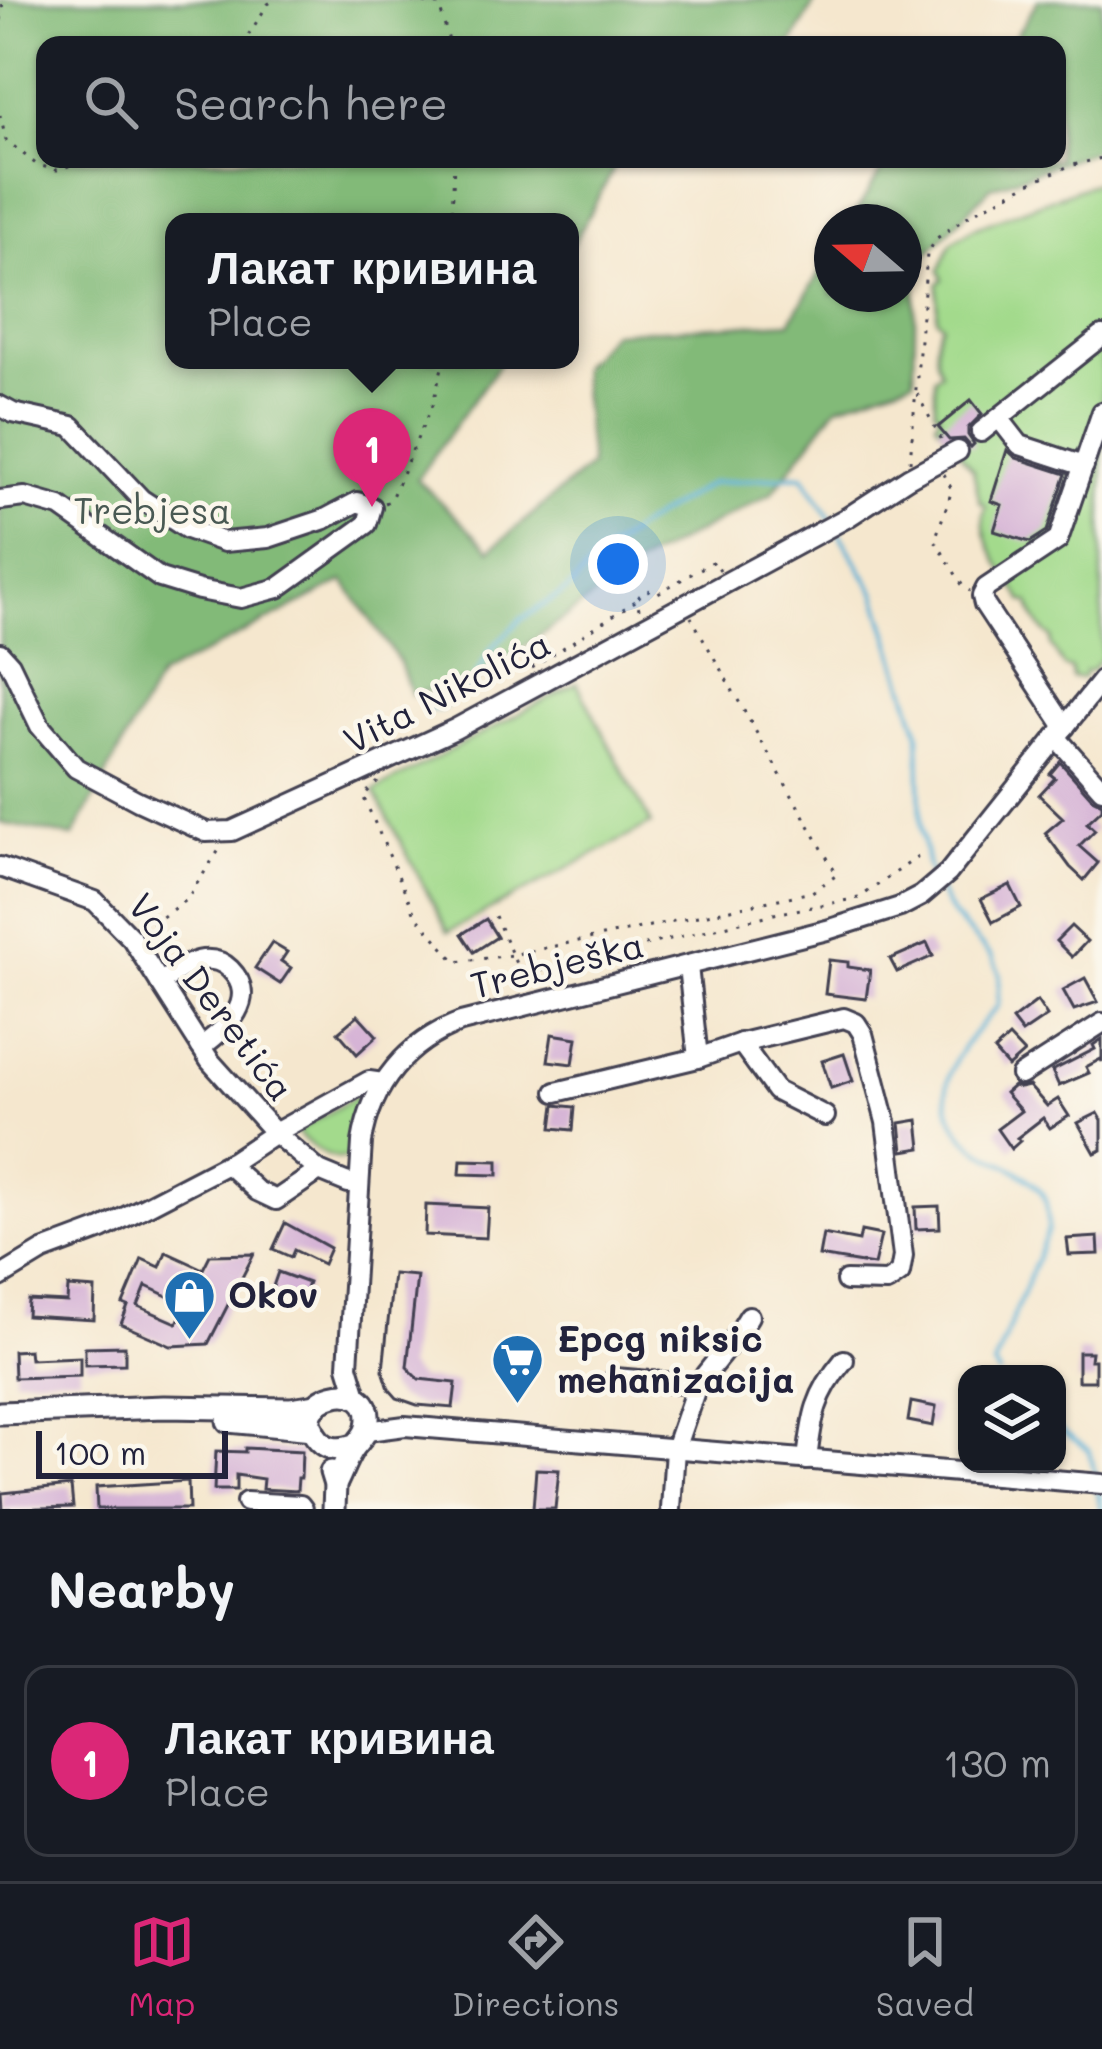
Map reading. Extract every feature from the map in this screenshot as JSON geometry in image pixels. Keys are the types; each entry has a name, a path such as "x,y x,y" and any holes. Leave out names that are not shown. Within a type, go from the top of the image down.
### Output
{"main road":[{"path":"0,1413 164,1407 291,1409 350,1394 361,1422 335,1485 334,1509"},
{"path":"325,1399 312,1420 335,1485"},
{"path":"0,1426 162,1419 317,1436 338,1449 361,1422"}],"street":[{"path":"981,432 1102,336"},
{"path":"0,406 72,426 141,499 187,529 224,542 268,538 358,502 372,507 367,524 278,588 242,598 160,578 60,507 25,496 0,500"},
{"path":"1102,412 1058,540 986,588 982,596 1060,732 1102,789"},
{"path":"999,418 1020,445 1084,466"},
{"name":"Vita Nikolića","path":"232,831 455,729 848,517 948,456"},
{"path":"0,653 40,726 76,768 206,832 232,831"},
{"path":"1060,732 1099,690"},
{"name":"Trebješka","path":"348,1366 367,1121 383,1082 415,1047 450,1027 900,907 948,873 1060,732"},
{"name":"Voja Deretića","path":"0,867 95,901 132,939 210,1061 274,1133 319,1171 348,1183 359,1182"},
{"path":"160,983 202,960 221,961 235,974 244,992 241,1006 223,1031 201,1047"},
{"path":"688,966 698,1058"},
{"path":"556,1092 844,1018 856,1023 886,1122 903,1256 899,1273 887,1282 846,1281"},
{"path":"1021,1075 1102,1023"},
{"path":"741,1043 776,1091 825,1116"},
{"path":"0,1277 43,1251 102,1229 228,1164 274,1133 369,1082 383,1082"},
{"path":"228,1164 257,1191 276,1200 319,1171"},
{"path":"671,1509 675,1449 697,1385 749,1316"},
{"path":"807,1460 814,1406 844,1360"},
{"path":"325,1399 348,1366"},
{"path":"348,1366 361,1422 1102,1484"},
{"path":"615,1378 697,1385"},
{"path":"246,1502 300,1505 303,1509"}],"path":[{"path":"0,32 3,0"},
{"path":"248,36 274,0"},
{"path":"400,0 439,5 448,36"},
{"path":"0,116 6,140 36,164"},
{"path":"1066,167 1102,158"},
{"path":"452,213 454,168"},
{"path":"908,478 927,254 937,238 971,214 1064,168"},
{"path":"372,507 390,501 433,403 442,369"},
{"path":"916,393 948,456 952,490 935,540 964,588 982,596"},
{"path":"529,670 637,600 642,592 658,592 714,561 728,581"},
{"path":"637,600 652,623"},
{"path":"376,783 363,796 415,914 456,962 512,955 812,892 837,875 684,605"},
{"path":"132,939 187,899 232,831"},
{"path":"495,916 520,975 859,898 925,853"}],"green space":[{"name":"Trebjesa","path":"0,0 816,0 796,36 36,36 36,168 614,168 579,233 579,213 165,213 165,369 496,369 417,479 490,550 590,466 580,368 612,332 790,322 814,282 814,312 915,312 914,379 837,406 772,493 643,561 481,678 411,695 400,663 344,581 159,677 73,837 0,823"},
{"name":"Trebjesa","path":"1038,0 1102,0 1102,148 1066,161 1066,36 1016,36"},
{"name":"Trebjesa","path":"883,168 1045,168 991,187 922,259 922,204 861,204"},
{"path":"1102,180 1102,657 1083,678 1072,678 1030,603 1023,601 994,555 984,530 986,506 980,502 973,470 936,422 940,414 935,410 935,377 941,372 936,348 942,324 937,318 938,284 951,243 973,228"},
{"path":"577,683 651,824 448,932 374,791"},
{"path":"365,1091 354,1151 348,1158 326,1155 296,1132"}],"building":[{"path":"971,400 982,414 968,428 971,447 964,439 949,440 938,427"},
{"path":"1007,450 1016,458 1066,474 1047,531 1030,542 994,531 1002,505 991,501"},
{"path":"1060,762 1102,803 1087,823 1095,830 1079,846 1098,863 1084,880 1045,833 1063,818 1039,795 1055,778 1050,774"},
{"path":"1010,885 1021,907 993,922 981,899"},
{"path":"486,919 497,937 474,952 462,934"},
{"path":"1071,926 1087,941 1072,957 1056,941"},
{"path":"272,943 287,952 281,961 291,968 280,984 255,968"},
{"path":"927,943 933,956 897,972 890,959"},
{"path":"829,960 870,970 866,999 825,994"},
{"path":"1085,978 1098,1002 1074,1010 1063,990"},
{"path":"1037,1001 1047,1016 1022,1033 1012,1020"},
{"path":"358,1015 377,1036 357,1054 338,1032"},
{"path":"552,1034 577,1038 573,1064 548,1061"},
{"path":"1009,1037 1024,1053 1008,1067 994,1051"},
{"path":"1102,1039 1102,1062 1059,1086 1052,1071 1095,1049 1093,1045"},
{"path":"844,1054 853,1081 831,1088 822,1061"},
{"path":"1013,1086 1029,1086 1047,1106 1058,1099 1069,1116 1050,1128 1043,1118 1017,1138 1020,1141 1011,1149 997,1129 1021,1111 1005,1093"},
{"path":"555,1105 575,1107 573,1130 552,1128"},
{"path":"1098,1113 1102,1150 1095,1153 1078,1123"},
{"path":"918,1120 921,1148 903,1151 900,1123"},
{"path":"461,1160 498,1161 498,1175 460,1174"},
{"path":"426,1205 488,1208 486,1238 425,1235"},
{"path":"939,1206 940,1228 916,1229 915,1207"},
{"path":"285,1223 330,1248 323,1264 294,1250 291,1257 273,1249"},
{"path":"861,1231 881,1235 874,1265 819,1256 823,1234 859,1241"},
{"path":"1098,1237 1099,1254 1069,1255 1067,1239"},
{"path":"166,1252 203,1269 210,1255 254,1254 208,1344 171,1346 121,1324 128,1306 123,1304 142,1259 160,1267","holes":["146,1286 186,1305 177,1323 138,1306"]},
{"path":"278,1272 308,1283 301,1303 271,1292"},
{"path":"393,1274 417,1276 407,1367 419,1379 456,1383 453,1408 417,1405 397,1398 389,1389 383,1370"},
{"path":"68,1287 95,1289 94,1320 27,1316 28,1300 67,1302"},
{"path":"125,1346 125,1364 85,1365 85,1347"},
{"path":"29,1350 30,1359 80,1357 80,1376 14,1378 13,1351"},
{"path":"1078,1352 1091,1352 1095,1381 1078,1381"},
{"path":"911,1402 936,1407 933,1426 908,1421"},
{"path":"245,1448 302,1451 297,1491 262,1489 263,1479 236,1475 236,1490 214,1490 216,1451 245,1452"},
{"path":"536,1469 559,1470 555,1509 533,1509"},
{"path":"188,1481 189,1509 97,1509 96,1487"},
{"path":"71,1486 73,1507 3,1509 2,1493"}],"waterway":[{"path":"425,709 440,709 473,682 491,649 520,620 569,589 601,555 711,483 803,475 830,518"},
{"path":"836,528 876,594 919,733 921,829 934,880"},
{"path":"939,891 952,915 992,957 1000,974 998,1006 956,1059 947,1089 948,1105 968,1141 1030,1180 1042,1193 1047,1211 1048,1230 994,1365"},
{"path":"1066,1434 1090,1451 1095,1476"},
{"path":"1097,1487 1101,1509"}],"place":[{"name":"Лакат кривина","path":"372,507"},
{"name":"Okov","path":"189,1341"},
{"name":"Epcg niksic mehanizacija","path":"518,1406"}]}
